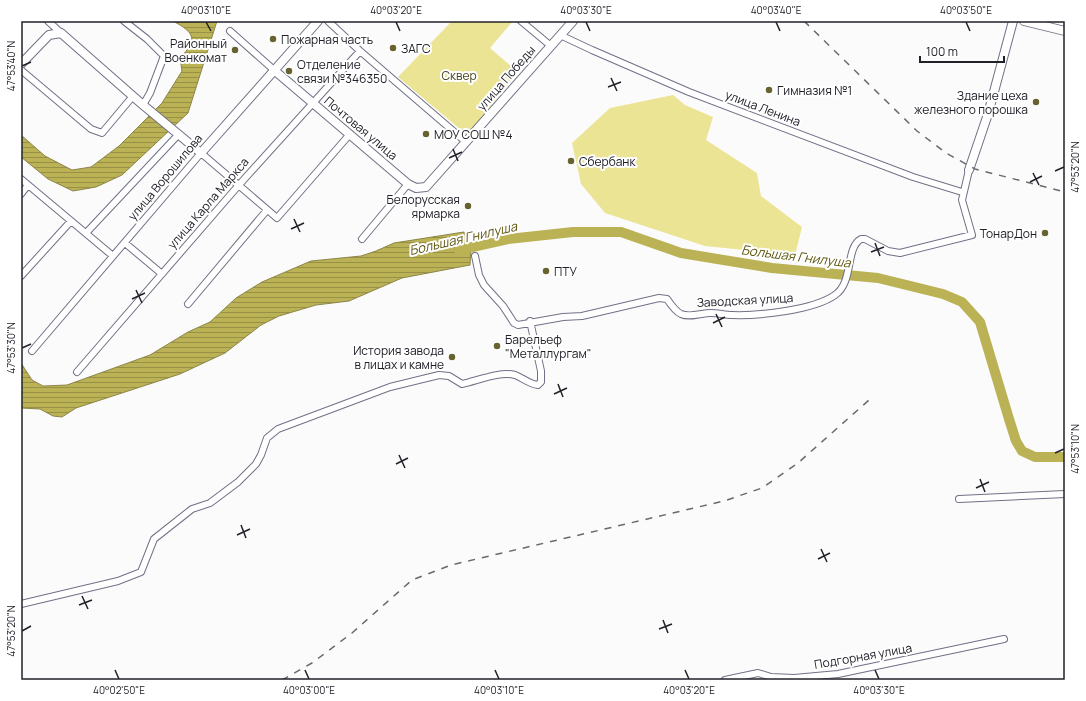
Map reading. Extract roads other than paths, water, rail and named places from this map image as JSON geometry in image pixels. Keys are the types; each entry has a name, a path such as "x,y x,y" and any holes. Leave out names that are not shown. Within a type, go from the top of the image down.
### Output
{"main road":[{"name":"улица Ворошилова","path":"201,153 318,21"},
{"name":"улица Победы","path":"408,184 416,188 426,187 573,21"},
{"path":"969,170 988,114 1013,21"},
{"path":"1024,21 1065,31"},
{"path":"21,64 49,35 61,32 175,133 201,153"},
{"name":"Почтовая улица","path":"274,70 408,184"}],"street":[{"path":"48,21 61,32"},
{"path":"124,21 147,39 164,56 150,93 143,105"},
{"path":"328,21 360,51 466,142"},
{"path":"521,21 551,46"},
{"name":"Почтовая улица","path":"230,31 274,70"},
{"name":"улица Ленина","path":"560,35 586,48 689,92 913,178 962,192"},
{"name":"улица Карла Маркса","path":"77,372 311,102 360,51"},
{"path":"21,70 91,129 102,132 133,96"},
{"path":"86,233 175,133"},
{"path":"201,153 277,218 350,134"},
{"name":"улица Ворошилова","path":"32,351 201,153"},
{"path":"962,192 969,170"},
{"path":"21,179 113,256"},
{"path":"362,239 408,184"},
{"path":"21,194 28,185"},
{"name":"Заводская улица","path":"475,256 484,285 503,306 514,323 518,325 530,321 582,316 659,298 667,299 676,311 686,316 709,313 734,315 790,311 829,299 841,290 846,281 855,245 861,239 865,239 888,251 900,253 972,235 962,200 962,192"},
{"path":"188,304 267,210"},
{"path":"21,276 71,220"},
{"path":"125,243 162,274"},
{"path":"21,604 118,581 141,572 154,539 192,509 210,503 238,482 256,464 262,455 267,438 278,429 384,389 439,375 449,376 462,384 506,374 514,375 531,384 538,385 541,382 541,377 530,321"},
{"path":"959,499 1065,494"},
{"name":"Подгорная улица","path":"725,680 758,673 794,678 839,677 1004,639"}],"water":[{"path":"173,21 217,21 188,113 122,175 96,187 73,191 48,179 21,157 21,135 45,156 72,170 91,167 119,146 162,103 182,71 180,58 190,46 192,37 186,29"},
{"path":"464,232 471,248 470,265 402,278 349,301 316,305 279,316 261,325 225,353 180,374 76,408 62,417 53,416 40,409 21,408 21,363 32,380 43,386 67,385 150,355 188,332 210,322 236,298 262,282 311,261 361,256 394,243"}],"waterway":[{"name":"Большая Гнилуша","path":"459,250 508,239 573,232 621,232 681,253 772,268 878,278 943,294 962,302 980,322 1016,441 1022,451 1035,457 1065,457"}],"railway":[{"path":"804,21 917,131 946,153 975,169 1065,192"},
{"path":"282,680 312,663 352,633 412,580 451,565 724,501 762,488 798,463 869,400"}],"place":[{"name":"Пожарная часть","path":"273,39"},
{"name":"ЗАГС","path":"393,48"},
{"name":"Районный Военкомат","path":"235,50"},
{"name":"Отделение связи №346350","path":"289,71"},
{"name":"Гимназия №1","path":"769,90"},
{"name":"Здание цеха железного порошка","path":"1036,102"},
{"name":"МОУ СОШ №4","path":"426,134"},
{"name":"Сбербанк","path":"571,161"},
{"name":"Белорусская ярмарка","path":"468,206"},
{"name":"ТонарДон","path":"1045,233"},
{"name":"ПТУ","path":"546,271"},
{"name":"Барельеф \"Металлургам\"","path":"497,346"},
{"name":"История завода в лицах и камне","path":"452,357"}],"park label":[{"name":"Сквер","path":"459,75"}]}
